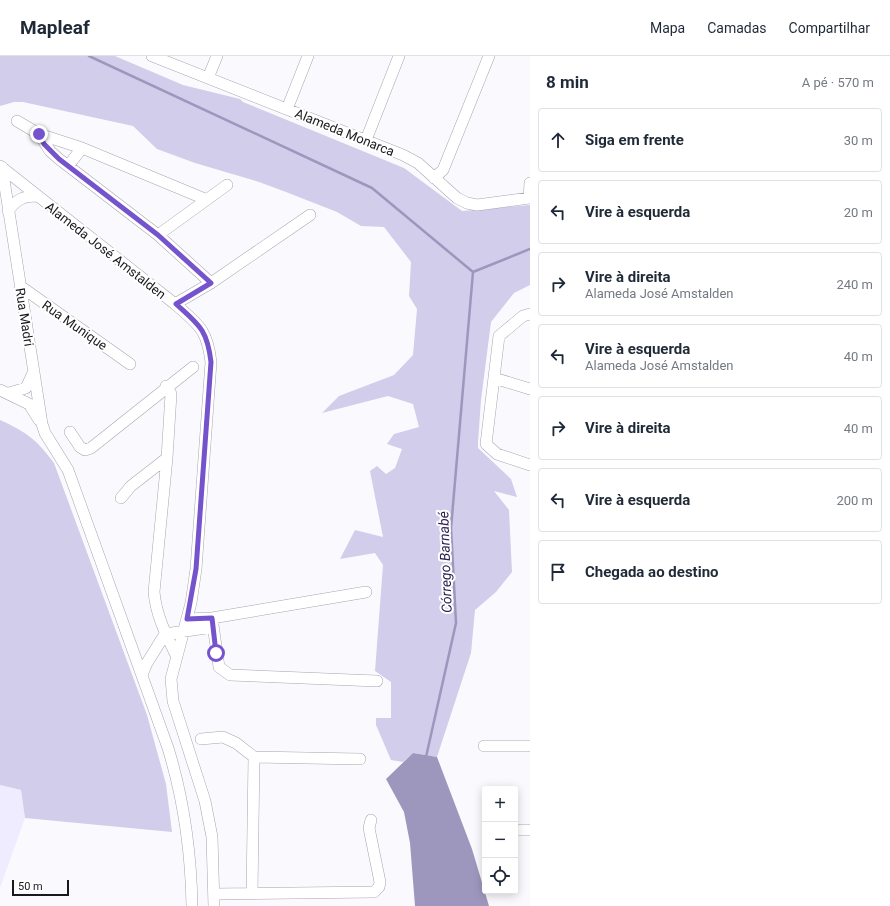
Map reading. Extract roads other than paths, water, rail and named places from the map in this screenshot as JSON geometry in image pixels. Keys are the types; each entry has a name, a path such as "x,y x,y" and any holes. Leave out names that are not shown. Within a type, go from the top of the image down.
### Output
{"street":[{"name":"Alameda Monarca","path":"152,56 403,155 418,163 457,198 467,203 477,205 529,198"},
{"path":"208,78 217,56"},
{"path":"287,109 308,56"},
{"path":"366,140 399,56"},
{"path":"434,178 443,170 489,56"},
{"path":"17,121 39,134 82,148 205,199"},
{"path":"39,134 50,151 158,235 211,283"},
{"path":"68,166 82,148"},
{"name":"Alameda José Amstalden","path":"1,166 176,304 202,330 208,343 211,362 196,569 187,619 171,679 174,702 205,801 212,837 214,906"},
{"name":"Rua Madri","path":"1,166 43,428"},
{"path":"529,198 530,184"},
{"path":"158,235 226,185"},
{"path":"8,211 19,198 26,196 38,196"},
{"path":"176,304 211,283 310,215"},
{"name":"Rua Munique","path":"20,286 130,364"},
{"path":"530,314 523,316 499,336 486,444 497,454 530,465"},
{"path":"70,432 80,447 85,450 92,448 166,386 193,367"},
{"path":"4,391 26,388 33,372"},
{"path":"494,378 530,389"},
{"path":"166,386 171,394 168,458 154,592 156,608 165,634 176,656"},
{"path":"4,391 29,404 68,470 177,776 188,835 192,906"},
{"path":"121,498 131,486 168,458"},
{"path":"142,675 147,663 165,634 366,592"},
{"path":"187,619 213,623"},
{"path":"213,623 219,667 230,675 377,681"},
{"path":"201,739 223,737 236,743 254,757 360,759"},
{"path":"484,746 530,746"},
{"path":"252,894 254,757"},
{"path":"214,894 374,892 379,887 380,882 369,828 371,820"}],"waterway":[{"path":"89,56 372,188 473,272"},
{"name":"Córrego Barnabé","path":"426,757 456,623 451,528 473,272 530,249"}]}
